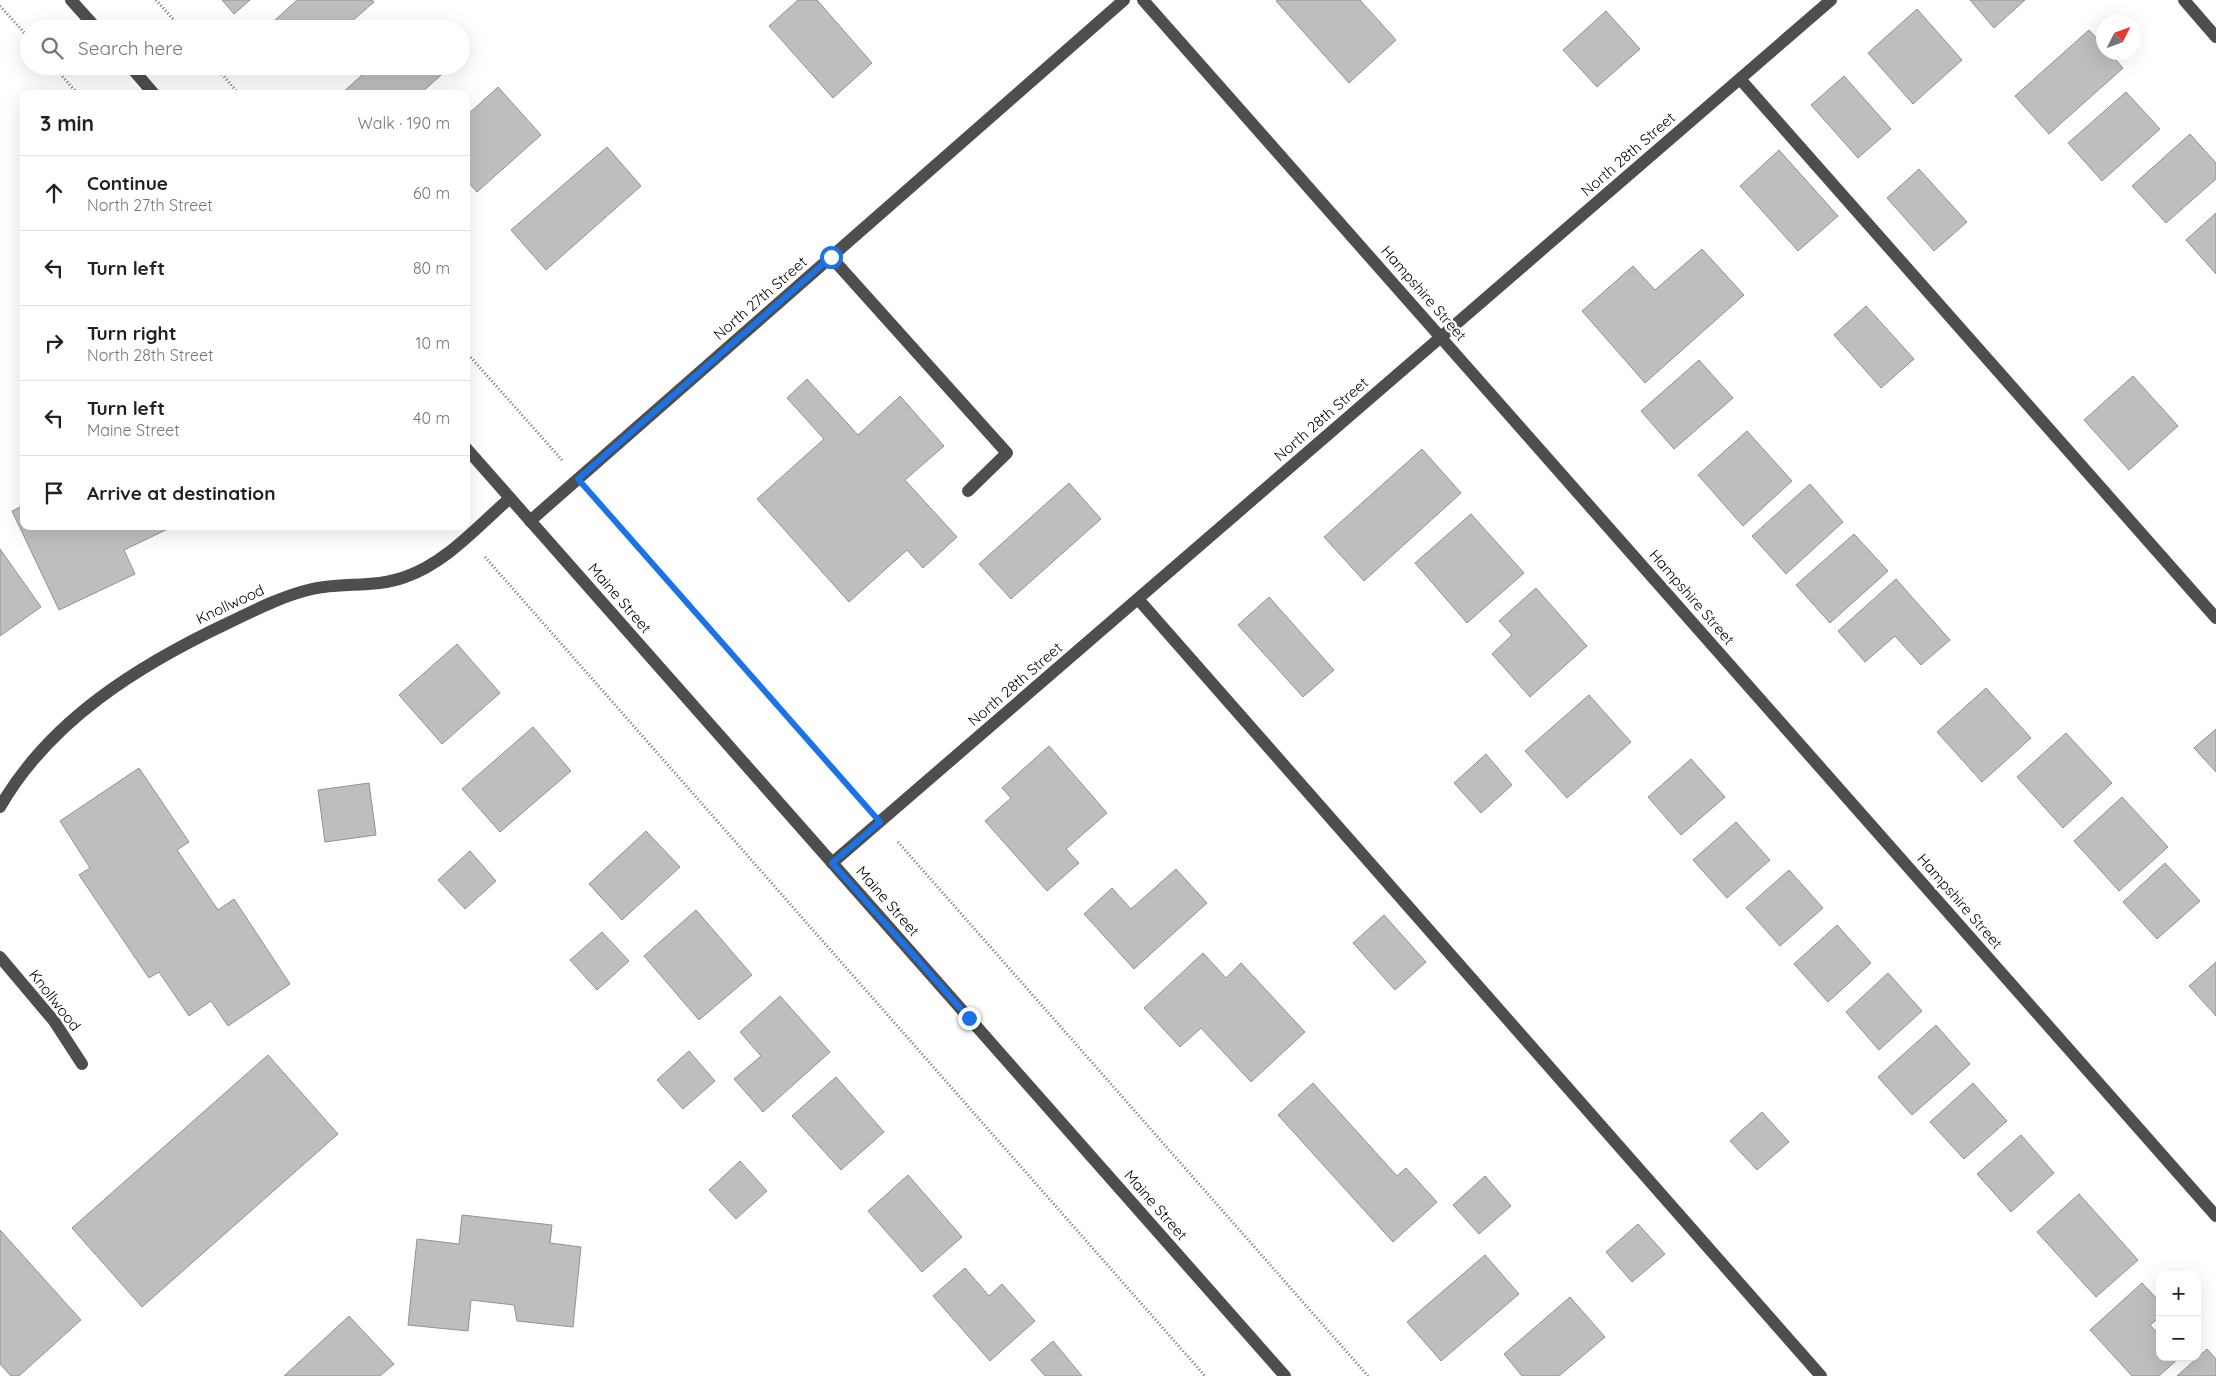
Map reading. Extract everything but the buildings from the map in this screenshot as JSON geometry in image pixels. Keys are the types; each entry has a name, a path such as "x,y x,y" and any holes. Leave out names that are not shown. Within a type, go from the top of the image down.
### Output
{"street":[{"name":"North 27th Street","path":"530,520 1124,0"},
{"name":"Hampshire Street","path":"1143,0 2216,1216"},
{"name":"North 28th Street","path":"832,863 1832,0"},
{"path":"2184,0 2216,37"},
{"path":"75,1 89,20"},
{"path":"138,75 151,90"},
{"path":"1740,79 2216,618"},
{"path":"831,257 1007,453 968,492"},
{"name":"Maine Street","path":"470,453 1285,1376"},
{"name":"Knollwood","path":"0,807 15,781 44,747 80,712 185,643 278,600 313,589 382,583 406,577 438,561 510,498"},
{"path":"1138,599 1821,1376"},
{"name":"Knollwood","path":"0,957 54,1021 82,1064"}],"path":[{"path":"156,0 174,20"},
{"path":"0,6 20,28"},
{"path":"62,75 75,90"},
{"path":"223,75 236,90"},
{"path":"470,357 1368,1376"},
{"path":"467,536 1205,1376"}],"route":[{"path":"831,257 578,479 880,822 832,863 969,1018"}]}
